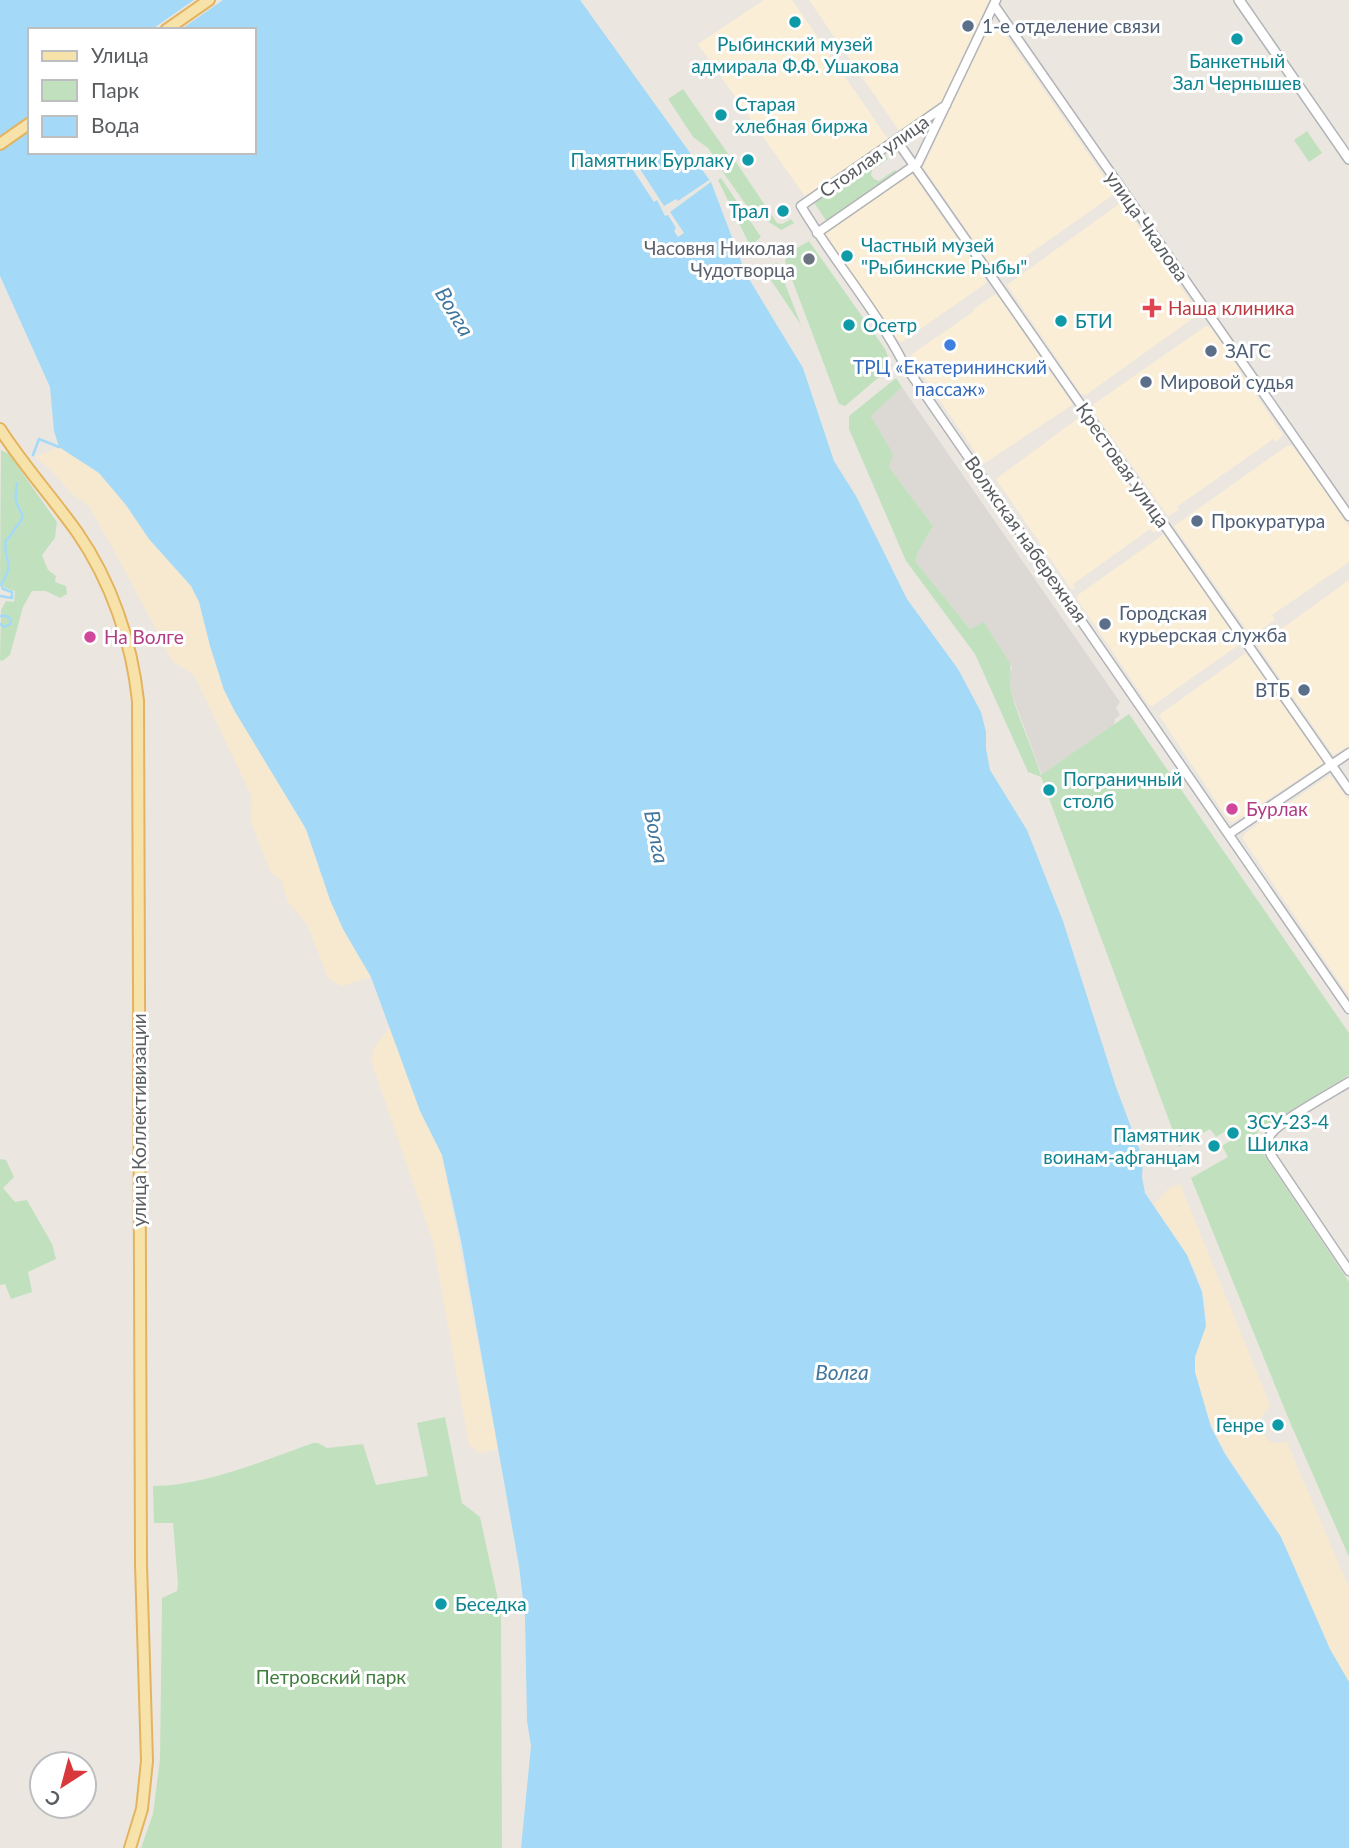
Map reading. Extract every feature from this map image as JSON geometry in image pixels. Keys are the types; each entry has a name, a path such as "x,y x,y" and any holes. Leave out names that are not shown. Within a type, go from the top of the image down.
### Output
{"main road":[{"path":"169,28 209,0"},
{"path":"1239,0 1349,159"},
{"path":"0,144 28,125"},
{"name":"улица Коллективизации","path":"0,429 78,534 99,570 128,643 138,701 141,1564 147,1761 142,1809 130,1848"}],"street":[{"name":"Стоялая улица","path":"817,233 915,167 995,3"},
{"name":"улица Чкалова","path":"995,3 1349,516"},
{"name":"Стоялая улица","path":"802,206 946,105"},
{"name":"Крестовая улица","path":"897,141 1349,790"},
{"name":"Волжская набережная","path":"802,206 817,233 899,354 1349,1009"},
{"path":"1229,834 1349,753"},
{"path":"1349,1082 1281,1125 1270,1135 1268,1141 1271,1155 1349,1271"}],"shaded area":[{"path":"764,0 792,0 890,142 806,198 698,44"},
{"path":"809,0 989,0 939,108 904,133 900,132"},
{"path":"996,24 1114,191 1113,195 1002,273 995,271 923,167 987,31"},
{"path":"910,174 987,281 902,342 826,236 826,232"},
{"path":"1122,202 1199,314 1086,395 1081,394 1007,285"},
{"path":"997,295 1072,405 983,463 911,359 911,355"},
{"path":"1206,326 1211,328 1283,435 1276,442 1273,439 1168,516 1092,410 1094,404"},
{"path":"902,387 1120,702 1116,708 1120,715 1115,719 1114,725 1042,775 1011,692 1009,677 1012,668 984,623 970,629 916,562 917,554 933,526 889,467 871,415"},
{"path":"1080,417 1159,527 1154,533 1150,529 1073,584 1075,589 1071,589 996,479"},
{"path":"1292,445 1349,526 1349,562 1272,615 1275,620 1251,636 1174,526"},
{"path":"1164,534 1240,644 1152,706 1148,704 1077,599 1078,595"},
{"path":"1349,580 1349,746 1333,755 1258,646"},
{"path":"1246,653 1322,760 1322,764 1233,822 1229,821 1159,715"},
{"path":"1330,775 1349,800 1349,996 1243,839 1245,833"}],"green space":[{"path":"683,89 729,155 718,163 708,148 693,137 668,99"},
{"path":"1307,131 1322,153 1309,162 1294,140"},
{"path":"884,153 888,159 872,170 871,175 879,181 895,170 898,174 827,222 813,201"},
{"path":"736,162 777,223 782,224 791,219 794,223 781,230 749,209 722,171"},
{"path":"721,178 761,237 755,242 753,252 718,180"},
{"path":"809,241 885,349 892,366 845,406 839,404 785,261 788,253"},
{"path":"777,263 801,325 760,264 767,266"},
{"path":"896,378 902,387 871,416 893,454 889,467 933,526 917,554 916,562 970,629 984,622 1009,662 1012,695 1041,775 1129,714 1349,1033 1349,1075 1258,1131 1255,1141 1349,1282 1349,1557 1289,1420 1191,1178 1228,1157 1222,1146 1241,1134 1235,1125 1216,1137 1210,1129 1179,1147 1041,777 1028,772 975,654 906,561 849,429 849,416"},
{"path":"1,450 9,454 57,522 55,538 42,555 48,570 56,576 55,582 66,586 67,594 60,598 46,591 32,591 23,607 10,655 2,661 1,610 6,601 14,602 15,591 5,588 0,581"},
{"path":"0,1159 6,1160 14,1177 3,1188 15,1202 27,1200 52,1244 56,1259 28,1272 32,1292 11,1299 5,1284 0,1285"},
{"name":"Петровский парк","path":"445,1417 462,1503 480,1517 501,1613 502,1848 141,1848 153,1814 160,1759 162,1598 177,1591 178,1584 173,1523 154,1523 153,1486 214,1477 313,1443 327,1448 363,1444 376,1485 428,1476 417,1423"}],"sand":[{"path":"59,447 99,473 126,505 149,539 191,586 199,602 224,690 301,818 343,929 371,977 341,986 328,978 307,924 288,902 281,880 271,873 251,822 252,797 194,675 173,662 88,505 73,495 50,469 35,457"},
{"path":"390,1027 421,1113 442,1155 498,1449 480,1453 469,1445 433,1242 371,1060 375,1046"},
{"path":"1180,1184 1271,1407 1261,1420 1264,1435 1272,1443 1287,1442 1349,1588 1349,1682 1329,1649 1281,1538 1226,1453 1208,1417 1195,1365 1206,1324 1203,1292 1190,1261 1153,1205 1168,1189"}],"water":[{"name":"Волга","path":"0,0 580,0 711,182 746,274 803,368 834,461 856,496 907,599 958,669 981,712 990,770 1027,830 1063,921 1116,1087 1143,1159 1145,1193 1187,1255 1202,1292 1206,1326 1195,1357 1195,1372 1211,1427 1225,1454 1281,1537 1330,1649 1349,1682 1349,1848 521,1848 531,1746 527,1721 525,1617 519,1566 461,1241 442,1155 420,1111 371,977 343,929 330,900 306,829 224,690 199,602 191,586 149,539 126,505 99,473 59,447 54,431 50,387 0,276"}],"pier":[{"path":"194,0 223,0 183,28 154,28"},
{"path":"629,152 664,206 676,199 678,201 709,180 711,182 670,212 684,233 678,237 668,215 665,216 657,200 654,202 624,156"}],"waterway":[{"path":"33,455 39,439 59,447 62,444"},
{"path":"0,596 12,598 12,592 3,589 1,584 9,565 6,540 22,517 16,501 17,483"},
{"path":"0,616 7,616 11,620 10,624 4,627 0,624"}],"place":[{"name":"Рыбинский музей адмирала Ф.Ф. Ушакова","path":"795,22"},
{"name":"1-е отделение связи","path":"968,26"},
{"name":"Банкетный Зал Чернышев","path":"1237,39"},
{"name":"Старая хлебная биржа","path":"721,115"},
{"name":"Памятник Бурлаку","path":"748,160"},
{"name":"Трал","path":"783,211"},
{"name":"Частный музей \"Рыбинские Рыбы\"","path":"847,256"},
{"name":"Часовня Николая Чудотворца","path":"809,259"},
{"name":"Наша клиника","path":"1152,308"},
{"name":"БТИ","path":"1061,321"},
{"name":"Осетр","path":"849,325"},
{"name":"ТРЦ «Екатерининский пассаж»","path":"950,345"},
{"name":"ЗАГС","path":"1211,351"},
{"name":"Мировой судья","path":"1146,382"},
{"name":"Прокуратура","path":"1197,521"},
{"name":"Городская курьерская служба","path":"1105,624"},
{"name":"На Волге","path":"90,637"},
{"name":"ВТБ","path":"1304,690"},
{"name":"Пограничный столб","path":"1049,790"},
{"name":"Бурлак","path":"1232,809"},
{"name":"ЗСУ-23-4 Шилка","path":"1233,1133"},
{"name":"Памятник воинам-афганцам","path":"1214,1146"},
{"name":"Генре","path":"1278,1425"},
{"name":"Беседка","path":"441,1604"}]}
